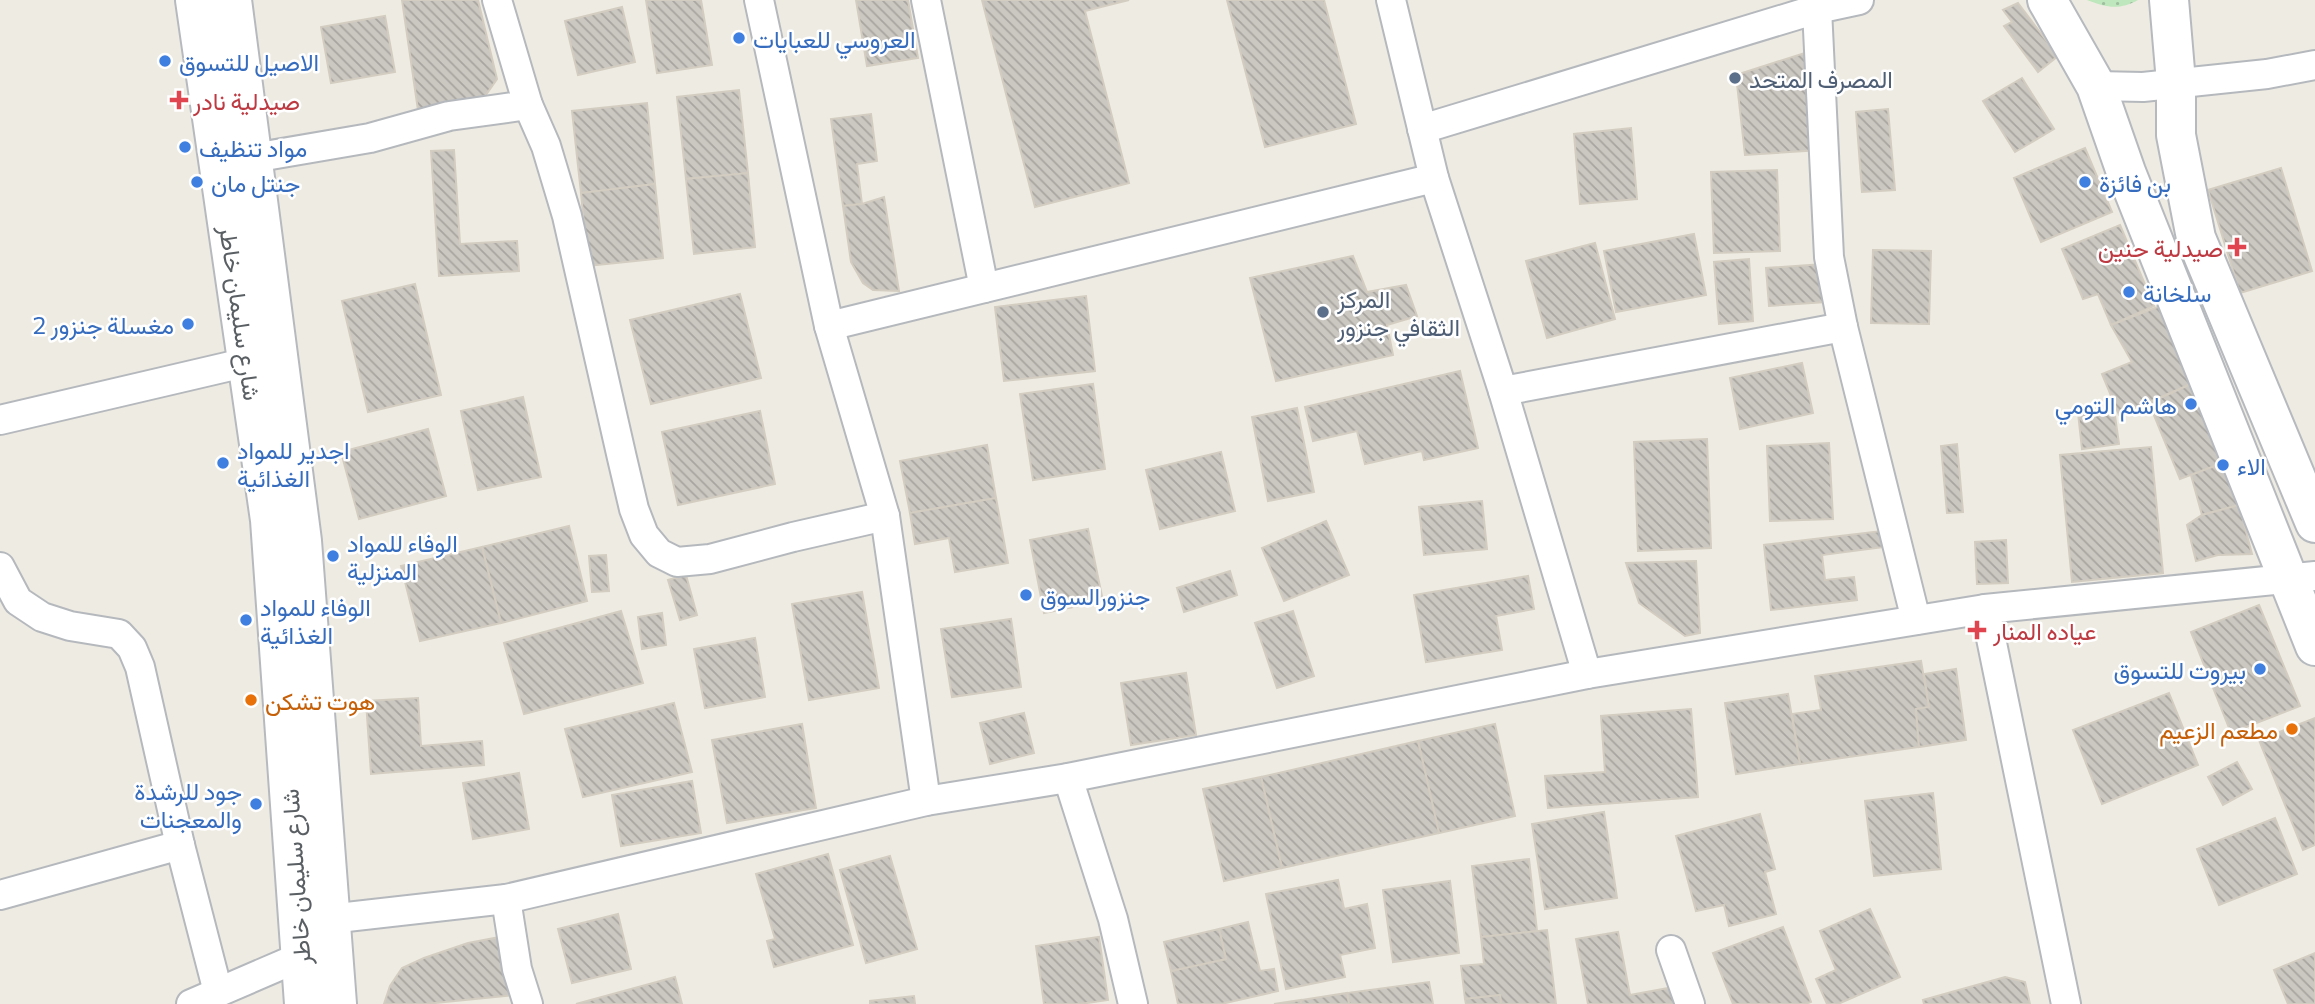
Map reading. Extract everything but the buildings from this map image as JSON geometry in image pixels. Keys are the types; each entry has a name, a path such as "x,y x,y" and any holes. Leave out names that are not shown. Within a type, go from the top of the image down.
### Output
{"main road":[{"name":"شارع سليمان خاطر","path":"195,0 270,520 304,1004"},
{"name":"شارع سليمان خاطر","path":"232,0 302,541 337,1004"},
{"path":"2047,0 2096,86 2126,173 2302,578 2315,646"},
{"path":"2169,0 2176,82 2176,135 2196,238 2315,523"}],"street":[{"path":"497,0 528,105 546,146 567,216 634,509 644,535 659,553 677,562 710,559 886,516"},
{"path":"758,0 829,326 886,516 926,801"},
{"path":"926,0 984,288"},
{"path":"1391,0 1434,178 1503,391 1587,674"},
{"path":"1422,129 1817,9 1859,0"},
{"path":"1817,9 1829,257 1843,327 1916,620"},
{"path":"2096,86 2143,87 2267,74 2315,65"},
{"path":"253,158 359,140 449,116 528,105"},
{"path":"829,326 1434,178"},
{"path":"1503,391 1843,327"},
{"path":"0,419 248,362"},
{"path":"0,567 18,601 41,617 70,626 119,634 132,648 143,681 180,845 218,992"},
{"path":"329,919 506,899 926,801 1068,778 1587,674 1985,609 2302,578"},
{"path":"1985,609 2066,1004"},
{"path":"1068,778 1113,919 1133,1004"},
{"path":"0,895 180,845"},
{"path":"506,899 517,969 528,1004"},
{"path":"1671,950 1690,1004"},
{"path":"191,1004 300,957"}],"green space":[{"path":"2087,0 2138,0 2113,7"}],"place":[{"name":"العروسي للعبايات","path":"739,38"},
{"name":"الاصيل للتسوق","path":"165,61"},
{"name":"المصرف المتحد","path":"1735,78"},
{"name":"صيدلية نادر","path":"179,100"},
{"name":"مواد تنظيف","path":"185,147"},
{"name":"جنتل مان","path":"197,182"},
{"name":"بن فائزة","path":"2085,182"},
{"name":"صيدلية حنين","path":"2237,247"},
{"name":"سلخانة","path":"2129,292"},
{"name":"المركز الثقافي جنزور","path":"1323,312"},
{"name":"مغسلة جنزور 2","path":"188,324"},
{"name":"هاشم التومي","path":"2191,404"},
{"name":"اجدير للمواد الغذائية","path":"223,463"},
{"name":"الاء","path":"2223,465"},
{"name":"الوفاء للمواد المنزلية","path":"333,556"},
{"name":"جنزورالسوق","path":"1026,595"},
{"name":"الوفاء للمواد الغذائية","path":"246,620"},
{"name":"عياده المنار","path":"1977,630"},
{"name":"بيروت للتسوق","path":"2260,669"},
{"name":"هوت تشكن","path":"251,700"},
{"name":"مطعم الزعيم","path":"2292,729"},
{"name":"جود للرشدة والمعجنات","path":"256,804"}]}
